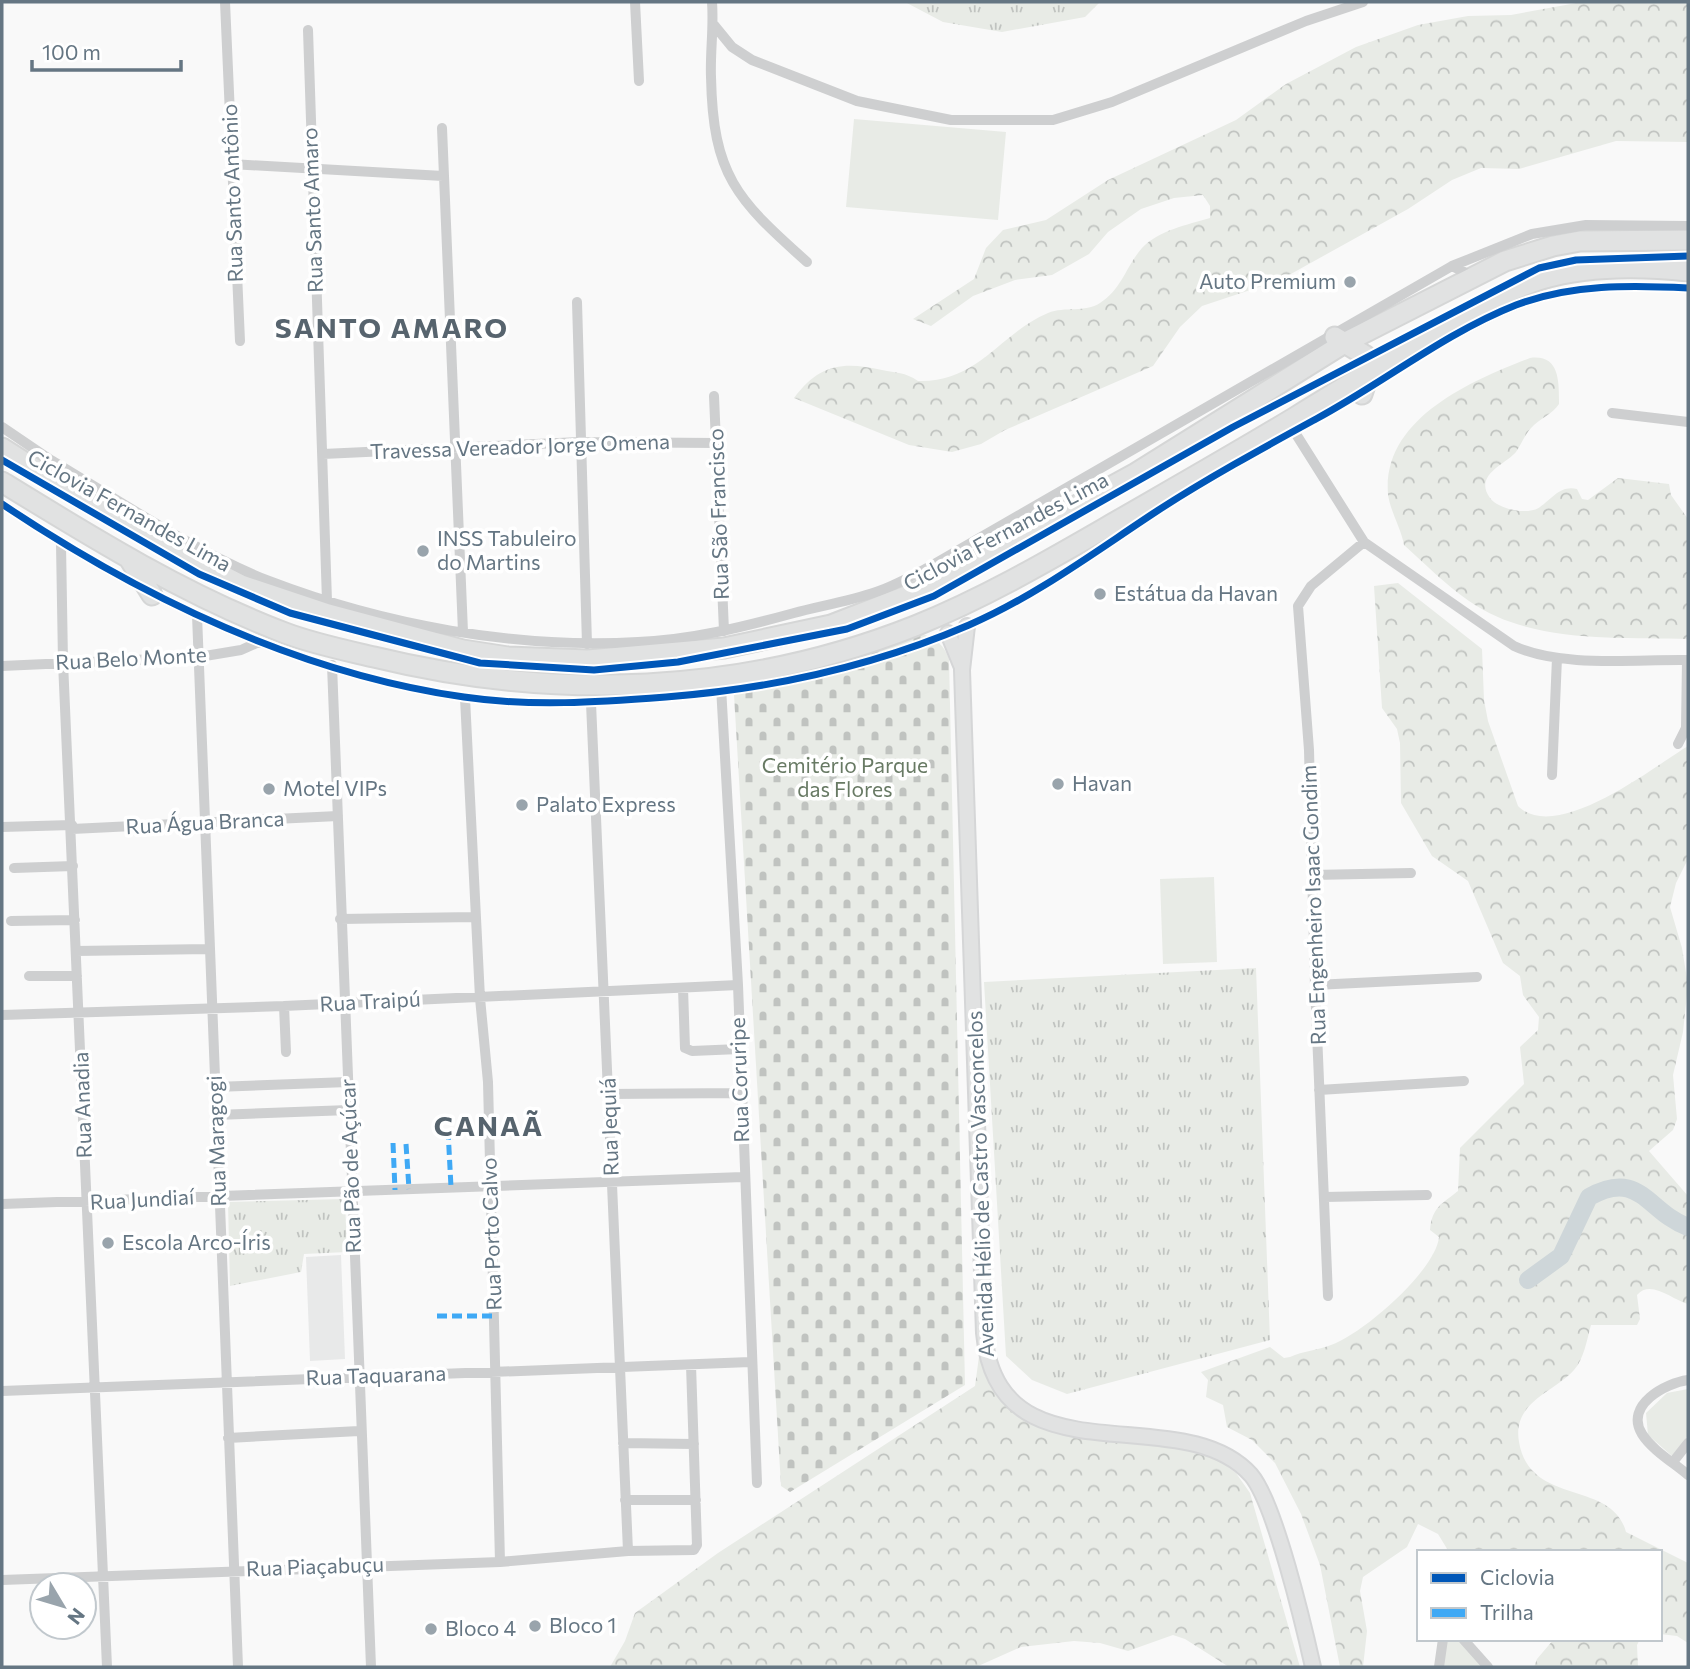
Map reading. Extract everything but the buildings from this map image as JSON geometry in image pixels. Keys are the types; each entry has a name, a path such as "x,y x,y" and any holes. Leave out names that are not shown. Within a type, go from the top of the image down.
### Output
{"highway":[{"path":"2,448 85,501 241,584 328,614 463,650 553,661 632,658 724,648 831,625 879,609 947,577 1136,473 1340,339 1505,261 1553,246 1608,239 1688,240"},
{"path":"5,492 196,594 283,632 431,671 500,681 563,685 721,685 917,625 1008,582 1156,505 1370,370 1473,310 1541,279 1627,267 1688,271"},
{"path":"1340,339 1366,356 1370,370 1362,394"},
{"path":"128,557 152,595"}],"street":[{"name":"Rua Santo Antônio","path":"225,2 240,341"},
{"path":"635,2 639,81"},
{"path":"712,2 714,26 711,76 716,142 726,174 755,212 807,262"},
{"path":"714,26 732,47 752,60 857,101 889,110 951,120 1052,121 1112,102 1306,21 1363,2"},
{"name":"Rua Santo Amaro","path":"308,30 310,169 327,601"},
{"path":"442,128 463,632"},
{"path":"231,164 443,176"},
{"path":"2,428 137,512 219,556 267,580 327,601 463,632 587,644 641,642 724,631 878,592 929,567 1340,339 1452,266 1532,234 1586,225 1688,226"},
{"path":"1452,266 1474,277"},
{"path":"5,492 61,544 152,595 259,642 332,665 465,698 591,703 721,685 817,676 967,626 1039,589 1156,505 1362,394 1482,321 1518,304 1557,294 1621,285 1688,288"},
{"path":"577,302 587,644"},
{"name":"Rua São Francisco","path":"714,396 724,631"},
{"path":"1612,414 1688,422"},
{"path":"1294,431 1364,542 1514,646 1534,654 1557,658 1687,660 1686,727 1678,744"},
{"name":"Travessa Vereador Jorge Omena","path":"323,453 580,442 716,443"},
{"path":"51,460 85,501"},
{"name":"Rua Engenheiro Isaac Gondim","path":"1328,1296 1315,985 1309,750 1298,606 1311,586 1364,542"},
{"name":"Rua Anadia","path":"61,544 63,662 107,1667"},
{"name":"Rua Maragogi","path":"197,615 238,1667"},
{"name":"Avenida Hélio de Castro Vasconcelos","path":"967,626 962,670 984,1333 990,1371 1002,1390 1037,1418 1066,1427 1196,1446 1225,1456 1250,1474 1266,1501 1312,1667"},
{"name":"Avenida Hélio de Castro Vasconcelos","path":"948,633 962,670"},
{"name":"Rua Belo Monte","path":"2,666 199,657 241,650 259,642"},
{"path":"1552,775 1557,658"},
{"name":"Rua Pão de Açúcar","path":"332,665 359,1431 369,1564 371,1667"},
{"name":"Rua Coruripe","path":"721,685 738,985 750,1362 757,1483"},
{"name":"Rua Porto Calvo","path":"465,698 475,917 488,1082 500,1562"},
{"name":"Rua Jequiá","path":"591,703 628,1551"},
{"name":"Rua Água Branca","path":"2,827 207,823 338,816"},
{"path":"15,868 73,866"},
{"path":"1312,875 1411,873"},
{"path":"340,919 475,917"},
{"path":"10,922 75,920"},
{"path":"76,951 209,949"},
{"path":"29,976 78,976"},
{"path":"1315,985 1477,977"},
{"name":"Rua Traipú","path":"2,1015 212,1009 738,985"},
{"path":"683,988 683,1044 692,1051 739,1049"},
{"path":"284,1006 286,1052"},
{"path":"1320,1090 1464,1081"},
{"path":"215,1087 348,1082"},
{"path":"609,1094 741,1093"},
{"path":"216,1115 349,1110"},
{"name":"Rua Jundiaí","path":"2,1204 743,1177"},
{"path":"1324,1197 1427,1195"},
{"name":"Rua Taquarana","path":"2,1391 750,1362"},
{"path":"625,1500 696,1500 691,1365"},
{"path":"1688,1380 1661,1388 1644,1403 1639,1416 1644,1437 1688,1475"},
{"path":"228,1438 359,1431"},
{"path":"623,1443 694,1444"},
{"path":"1673,1462 1688,1443"},
{"name":"Rua Piaçabuçu","path":"2,1580 369,1564 500,1562 628,1551 695,1549 696,1500"},
{"path":"1439,1667 1443,1641"},
{"path":"1465,1641 1488,1667"}],"shaded area":[{"path":"341,1255 345,1359 310,1361 306,1257"}],"green space":[{"path":"905,2 1100,2 1085,17 1002,32 943,22"},
{"path":"1582,2 1688,2 1688,142 1616,141 1519,169 1481,168 1452,180 1408,209 1280,280 1202,306 1180,327 1153,366 1005,430 981,444 952,452 909,445 794,398 813,378 833,368 844,366 900,373 918,381 957,374 973,366 1016,332 1048,313 1088,308 1100,303 1114,291 1142,248 1149,242 1174,229 1210,218 1210,206 1203,195 1174,198 1141,209 1108,232 1089,254 1052,275 1015,280 973,296 931,326 913,319 974,279 986,248 1003,230 1046,220 1108,180 1236,120 1286,84 1356,47 1418,25 1468,16 1511,15"},
{"path":"854,119 1006,132 998,220 846,207"},
{"path":"1530,358 1547,360 1556,371 1559,404 1531,428 1516,452 1488,477 1485,483 1490,498 1506,508 1528,511 1535,510 1557,494 1571,488 1577,489 1582,499 1588,500 1618,478 1669,484 1671,495 1688,519 1688,639 1575,635 1519,625 1493,615 1469,601 1404,545 1388,494 1390,467 1400,444 1415,423 1435,406 1483,378"},
{"path":"1398,583 1482,649 1484,700 1488,721 1518,806 1535,815 1556,816 1579,810 1628,785 1688,746 1688,859 1676,883 1670,907 1682,948 1688,985 1683,1032 1673,1075 1677,1119 1673,1130 1649,1151 1688,1196 1688,1304 1649,1289 1637,1295 1640,1319 1637,1325 1591,1325 1585,1349 1574,1370 1528,1408 1518,1428 1519,1442 1526,1462 1538,1476 1605,1505 1618,1516 1626,1532 1662,1550 1448,1550 1438,1534 1418,1524 1407,1547 1363,1577 1360,1591 1367,1631 1363,1667 1340,1667 1320,1565 1301,1514 1275,1463 1252,1440 1227,1427 1223,1405 1206,1397 1208,1380 1201,1372 1270,1347 1284,1358 1331,1345 1345,1339 1378,1315 1412,1283 1435,1251 1439,1237 1430,1230 1433,1216 1439,1207 1458,1191 1460,1148 1524,1084 1520,1047 1538,1030 1539,1017 1523,995 1520,976 1503,963 1468,881 1432,856 1401,803 1400,743 1397,729 1382,708 1374,586"},
{"name":"Cemitério Parque das Flores","path":"923,634 939,643 949,659 965,1385 790,1492 781,1486 733,678"},
{"path":"1214,877 1217,962 1163,964 1160,879"},
{"path":"1256,968 1270,1340 1067,1394 1032,1380 1006,1356 984,982"},
{"path":"345,1199 347,1252 304,1254 301,1272 230,1286 228,1202"},
{"path":"980,1349 984,1371 993,1389 1024,1417 1210,1453 1236,1473 1250,1493 1300,1667 1229,1667 1185,1639 1173,1635 1128,1651 1100,1643 1074,1641 1021,1647 976,1667 610,1667 625,1641 635,1613 718,1553 975,1386"},
{"path":"1688,1389 1688,1436 1672,1456 1648,1435 1646,1413 1667,1393"},
{"path":"1662,1550 1688,1563 1688,1643 1677,1636 1662,1634"},
{"path":"1445,1641 1462,1641 1488,1667 1442,1667"},
{"path":"1552,1641 1639,1641 1638,1667 1534,1667 1537,1659"}],"waterway":[{"path":"1528,1280 1561,1256 1589,1197 1606,1189 1620,1187 1632,1190 1688,1227"}],"marked path":[{"path":"448,1130 451,1187"},
{"path":"393,1143 395,1190"},
{"path":"406,1144 409,1189"},
{"path":"437,1316 495,1316"}],"cycle path":[{"name":"Ciclovia Fernandes Lima","path":"2,460 199,574 290,613 480,663 594,670 678,662 847,629 934,596 1233,427 1539,268 1576,260 1688,256"},
{"path":"2,504 109,570 165,600 281,650 341,670 402,686 464,697 514,702 590,702 704,693 782,682 858,664 933,640 969,625 1042,587 1157,511 1341,405 1439,344 1516,305 1580,290 1645,286 1688,288"}],"place":[{"name":"Auto Premium","path":"1350,282"},
{"name":"INSS Tabuleiro do Martins","path":"423,551"},
{"name":"Estátua da Havan","path":"1100,594"},
{"name":"Havan","path":"1058,784"},
{"name":"Motel VIPs","path":"269,789"},
{"name":"Palato Express","path":"522,805"},
{"name":"Escola Arco-Íris","path":"108,1243"},
{"name":"Bloco 1","path":"535,1626"},
{"name":"Bloco 4","path":"431,1629"}],"district":[{"name":"SANTO AMARO","path":"392,328"},
{"name":"CANAÃ","path":"489,1126"}]}
